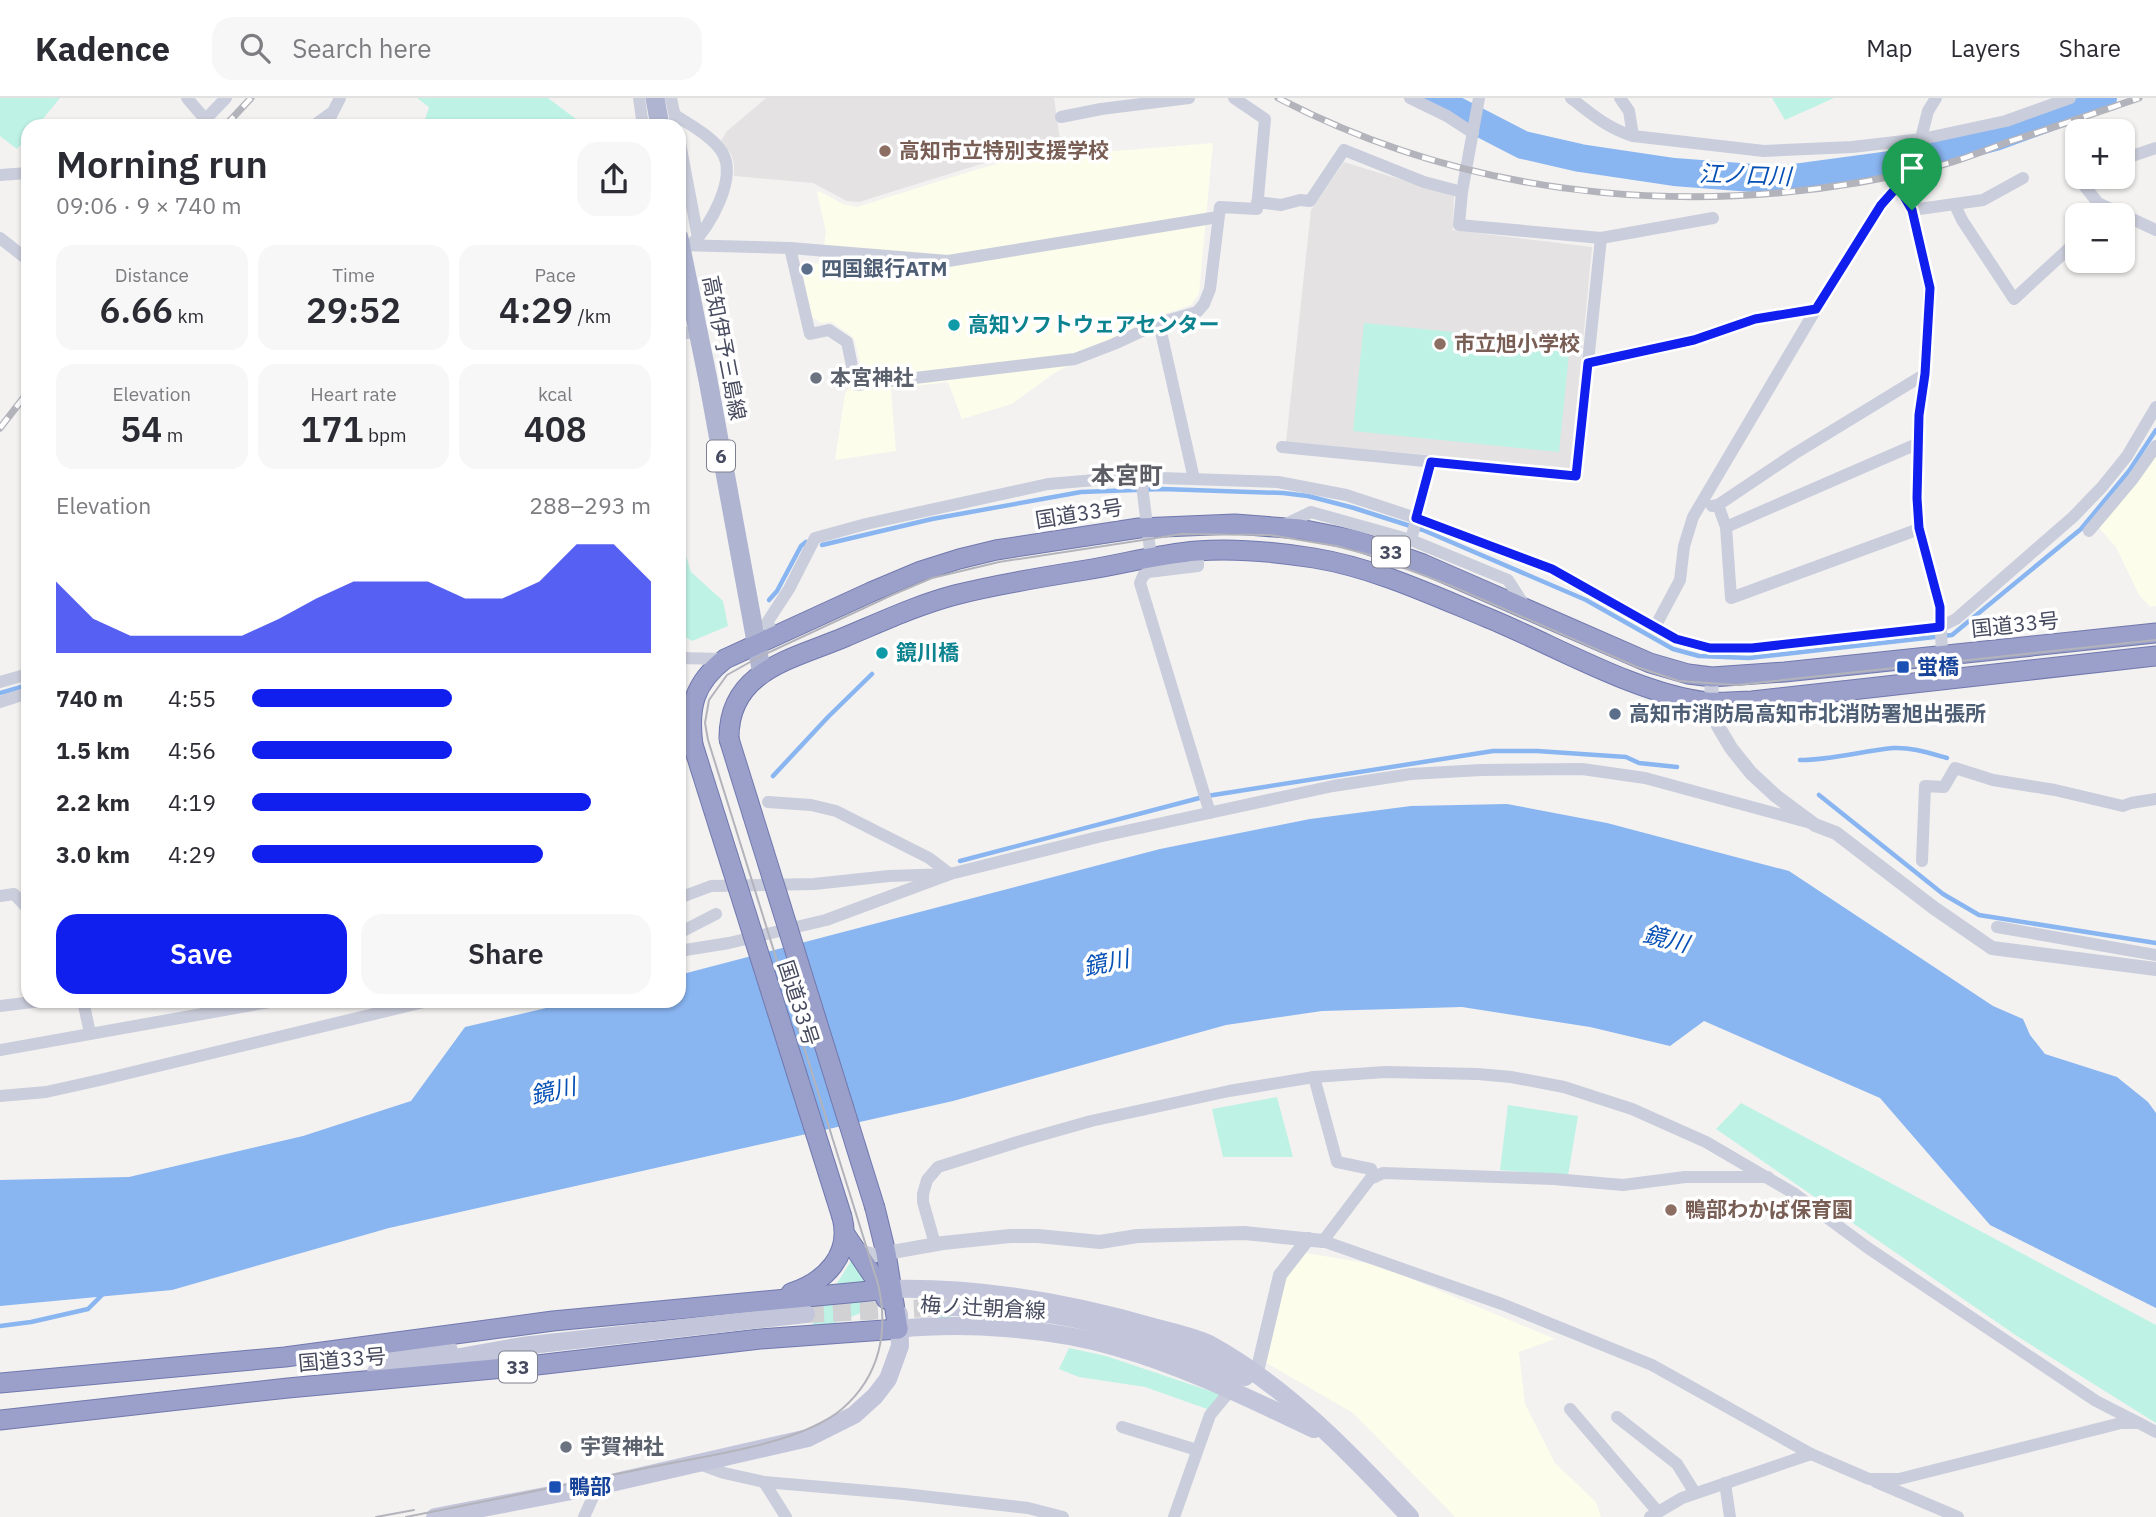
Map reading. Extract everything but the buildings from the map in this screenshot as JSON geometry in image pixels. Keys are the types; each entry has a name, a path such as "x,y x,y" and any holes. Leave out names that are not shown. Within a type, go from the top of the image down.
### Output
{"highway":[{"name":"国道33号","path":"763,1301 810,1286 831,1269 838,1258 846,1231 693,745 690,724 692,707 699,688 710,671 725,659 896,582 958,559 996,550 1147,528 1235,524 1280,527 1355,540 1423,564 1650,663 1688,674 1712,677 1785,672 1941,639 2156,633"},
{"name":"国道33号","path":"0,1420 288,1388 537,1365 760,1339 898,1329 886,1289 886,1253 875,1208 729,739 729,723 736,701 746,687 762,674 810,650 952,596 1031,578 1198,551 1315,558 1366,571 1494,621 1633,681 1680,696 1711,702 1752,701 2156,656"},
{"path":"846,1231 886,1289"},
{"name":"国道33号","path":"0,1383 285,1357 553,1321 886,1289"}],"main road":[{"path":"655,98 668,119"},
{"name":"高知伊予三島線","path":"686,242 689,333 764,641 762,674"},
{"path":"898,1329 902,1301 910,1292 920,1288"},
{"name":"梅ノ辻朝倉線","path":"886,1289 920,1288 1041,1299 1207,1343 1280,1392 1330,1437 1410,1517"},
{"path":"952,1307 1037,1312 1076,1319 1157,1343 1280,1392"},
{"path":"288,1388 522,1346 806,1314"},
{"name":"梅ノ辻朝倉線","path":"435,1517 598,1486 808,1438 854,1415 875,1396 888,1378 900,1346 898,1329 1038,1331 1116,1347 1230,1391 1330,1437"},
{"path":"285,1357 522,1346"},
{"path":"1195,1358 1271,1409"}],"street":[{"path":"187,98 200,119"},
{"path":"205,119 226,98"},
{"path":"329,119 340,98"},
{"path":"639,98 642,119"},
{"path":"670,119 671,98"},
{"path":"1061,117 1100,104 1189,98"},
{"path":"790,248 810,334 829,330 847,342 856,385 1075,359 1159,323 1197,312 1204,304 1210,289 1220,207 1257,209 1265,119 1234,98"},
{"path":"1410,98 1473,130"},
{"path":"1571,98 1600,121 1633,136 1763,151 1921,143 2006,121 2070,98"},
{"path":"1620,98 1629,111 1633,136"},
{"path":"1655,627 1680,580 1684,547 1693,517 1816,309 1881,205 1898,186 1921,143 1929,104 1936,98"},
{"path":"1478,105 1462,192 1459,225 1601,238 1713,218"},
{"path":"323,119 331,113"},
{"path":"686,129 712,141 721,150 727,163 727,175 720,198 704,233 686,242"},
{"path":"2135,155 2156,148"},
{"path":"1257,202 1281,205 1300,200 1310,201 1343,150 1424,182 1462,192"},
{"path":"0,174 21,173"},
{"path":"1912,210 1983,200 2024,178"},
{"path":"1898,186 1912,210 1930,288 1925,374 1919,415 1917,498 1919,528 1940,607 1943,679"},
{"path":"2087,189 2098,203 2156,230"},
{"path":"1955,205 2014,299 2065,252"},
{"path":"686,242 948,261 1218,216"},
{"path":"0,238 21,254"},
{"path":"1282,447 1576,476 1601,238"},
{"path":"1588,363 1694,340 1755,319 1816,309"},
{"path":"1159,323 1194,479"},
{"path":"1698,508 1718,505 1794,454 1925,374"},
{"path":"2082,524 2152,423 2156,407"},
{"path":"1726,527 1919,443"},
{"path":"764,641 768,621 789,589 815,538 827,533 1048,484 1141,486 1194,479 1295,484 1346,495 1552,569 1676,639 1710,648 1941,639 1956,620 2082,524 2132,480 2156,446"},
{"path":"1411,538 1431,462"},
{"path":"1141,486 1151,558"},
{"path":"1718,505 1726,527 1731,598 1919,528"},
{"path":"1280,527 1311,512 1411,538 1508,580 1526,608"},
{"path":"1198,551 1198,566 1149,572 1143,576 1140,583 1210,813"},
{"path":"686,657 725,659"},
{"path":"0,682 21,676"},
{"path":"1712,677 1711,702 1718,726 1731,748 1751,773 1776,796 1815,825"},
{"path":"0,702 21,695"},
{"path":"1922,861 1925,786 1944,787 1955,768 1993,780 2055,790 2123,806 2156,799"},
{"path":"686,950 729,943 826,920 950,874 1098,837 1333,786 1411,774 1582,769 1645,778 1836,833 1934,908 1992,948 2156,969"},
{"path":"768,802 811,805 836,811 929,859 950,874"},
{"path":"686,895 711,886 814,884 889,876 950,874"},
{"path":"0,896 15,894 21,901"},
{"path":"686,929 716,914"},
{"path":"1997,927 2156,955"},
{"path":"0,1006 21,1003"},
{"path":"85,1008 90,1033"},
{"path":"0,1050 235,1008"},
{"path":"0,1096 46,1092 399,1008"},
{"path":"935,1244 923,1194 927,1180 938,1167 1091,1121 1229,1091 1314,1077 1385,1072 1511,1077 1564,1087 1644,1114 1706,1142 1770,1177 1868,1248 2096,1401 2156,1432"},
{"path":"1314,1077 1337,1162 1371,1168 1375,1177"},
{"path":"1323,1241 1370,1179 1383,1173 1554,1179 1623,1185 1685,1177 1770,1177"},
{"path":"846,1231 862,1252 875,1255 935,1244 1010,1236 1100,1242 1137,1236 1244,1233 1323,1241 1502,1304 1652,1365 1811,1454 1958,1517"},
{"path":"1256,1376 1280,1275 1308,1240"},
{"path":"1174,1517 1210,1415 1230,1391"},
{"path":"1570,1409 1654,1515 1695,1493 1811,1454"},
{"path":"1617,1417 1677,1464 1695,1493"},
{"path":"1870,1479 1899,1479 2121,1423 2139,1423"},
{"path":"1122,1427 1196,1450"},
{"path":"697,1463 724,1473 764,1482 1028,1508 1063,1517"},
{"path":"764,1482 786,1517"},
{"path":"1725,1483 1730,1517"},
{"path":"584,1517 598,1486"},
{"path":"972,1503 979,1517"}],"shaded area":[{"name":"高知市立特別支援学校","path":"766,98 1054,98 1061,146 981,164 859,202 847,201 813,183 734,176 731,154 721,141 726,132"},
{"path":"1213,143 1199,294 1191,305 1162,315 1053,374 1012,404 962,419 948,382 891,389 896,451 835,460 845,394 861,367 854,338 832,322 821,323 812,317 801,266 804,262 821,264 826,232 817,192 843,204 857,207 1035,154 1061,151 1066,155"},
{"name":"市立旭小学校","path":"1344,162 1454,196 1453,230 1592,247 1571,468 1286,442 1311,210"},
{"path":"2156,452 2156,606 2150,607 2139,595 2116,547 2099,528"},
{"path":"1306,1253 1378,1265 1555,1339 1519,1352 1525,1404 1555,1463 1596,1502 1601,1517 1455,1517 1353,1413 1263,1361 1285,1275"}],"green space":[{"path":"0,98 60,98 43,119 21,119 21,145 17,149 0,136"},
{"path":"417,98 548,98 576,119 425,119 429,107"},
{"path":"1772,98 1834,98 1785,120"},
{"path":"1364,323 1570,344 1559,452 1353,431"},
{"path":"686,556 691,572 723,601 728,626 692,641 686,637"},
{"path":"1277,1097 1293,1157 1223,1157 1212,1109"},
{"path":"1741,1103 2156,1325 2156,1423 2017,1336 1716,1129"},
{"path":"1508,1105 1578,1116 1568,1176 1500,1170"},
{"path":"851,1261 870,1282 834,1288"},
{"path":"935,1296 952,1296 951,1318 937,1318 918,1311 918,1304"},
{"path":"861,1301 864,1305 861,1313 813,1328 812,1306"},
{"path":"1069,1348 1106,1356 1222,1395 1210,1410 1145,1387 1079,1377 1059,1369"}],"water":[{"name":"鏡川","path":"1507,804 1607,823 1789,871 1993,1006 2023,1019 2030,1035 2045,1054 2117,1077 2148,1102 2156,1113 2156,1308 1990,1225 1880,1098 1704,1021 1670,1046 1590,1027 1462,1007 1322,1011 1226,1025 953,1101 389,1228 172,1290 0,1306 0,1180 129,1177 303,1136 411,1101 465,1027 546,1008 686,1008 686,973 1160,849 1310,819 1411,806"}],"waterway":[{"name":"江ノ口川","path":"1432,98 1523,145 1580,158 1674,172 1779,180 1891,165 1995,137 2103,98"},
{"path":"822,545 932,519 1081,492 1162,489 1308,496 1423,530 1586,600 1673,649 1699,656 1749,658 1952,635 2081,529 2129,471 2156,430"},
{"path":"769,600 806,542"},
{"path":"773,776 872,674"},
{"path":"0,693 21,687"},
{"path":"1800,760 1893,748 1913,749 1947,758"},
{"path":"960,861 1207,796 1493,751 1626,757 1639,763 1677,767"},
{"path":"1819,795 1943,894 1979,915 2156,943"},
{"path":"0,1326 88,1309 103,1294"}],"tunnel":[{"path":"806,1314 952,1307"}],"tram line":[{"path":"406,1517 778,1440 824,1421 842,1409 855,1396 873,1367 881,1336 878,1284 708,740 705,723 709,700 727,675 759,657 932,578 999,562 1182,534 1270,535 1336,546 1370,555 1449,585 1637,667 1679,681 1737,685 2156,640"},
{"path":"376,1517 414,1510"}],"railway":[{"path":"232,119 251,98"},
{"path":"1278,98 1356,134 1436,161 1518,181 1601,192 1685,197 1770,193 1854,183 1938,166 2139,98"},
{"path":"0,428 21,401"}],"place":[{"name":"高知市立特別支援学校","path":"885,151"},
{"name":"四国銀行ATM","path":"807,269"},
{"name":"高知ソフトウェアセンター","path":"954,325"},
{"name":"市立旭小学校","path":"1440,344"},
{"name":"本宮神社","path":"816,378"},
{"name":"鏡川橋","path":"882,653"},
{"name":"蛍橋","path":"1903,667"},
{"name":"高知市消防局高知市北消防署旭出張所","path":"1615,714"},
{"name":"鴨部わかば保育園","path":"1671,1210"},
{"name":"宇賀神社","path":"566,1447"},
{"name":"鴨部","path":"555,1487"}],"district":[{"name":"本宮町","path":"1127,476"}],"route":[{"path":"1898,186 1912,210 1930,288 1925,374 1919,415 1919,528 1940,607 1940,627 1752,648 1710,648 1676,639 1552,569 1416,518 1431,462 1576,476 1588,363 1694,340 1755,319 1816,309 1881,205 1898,186"}]}
